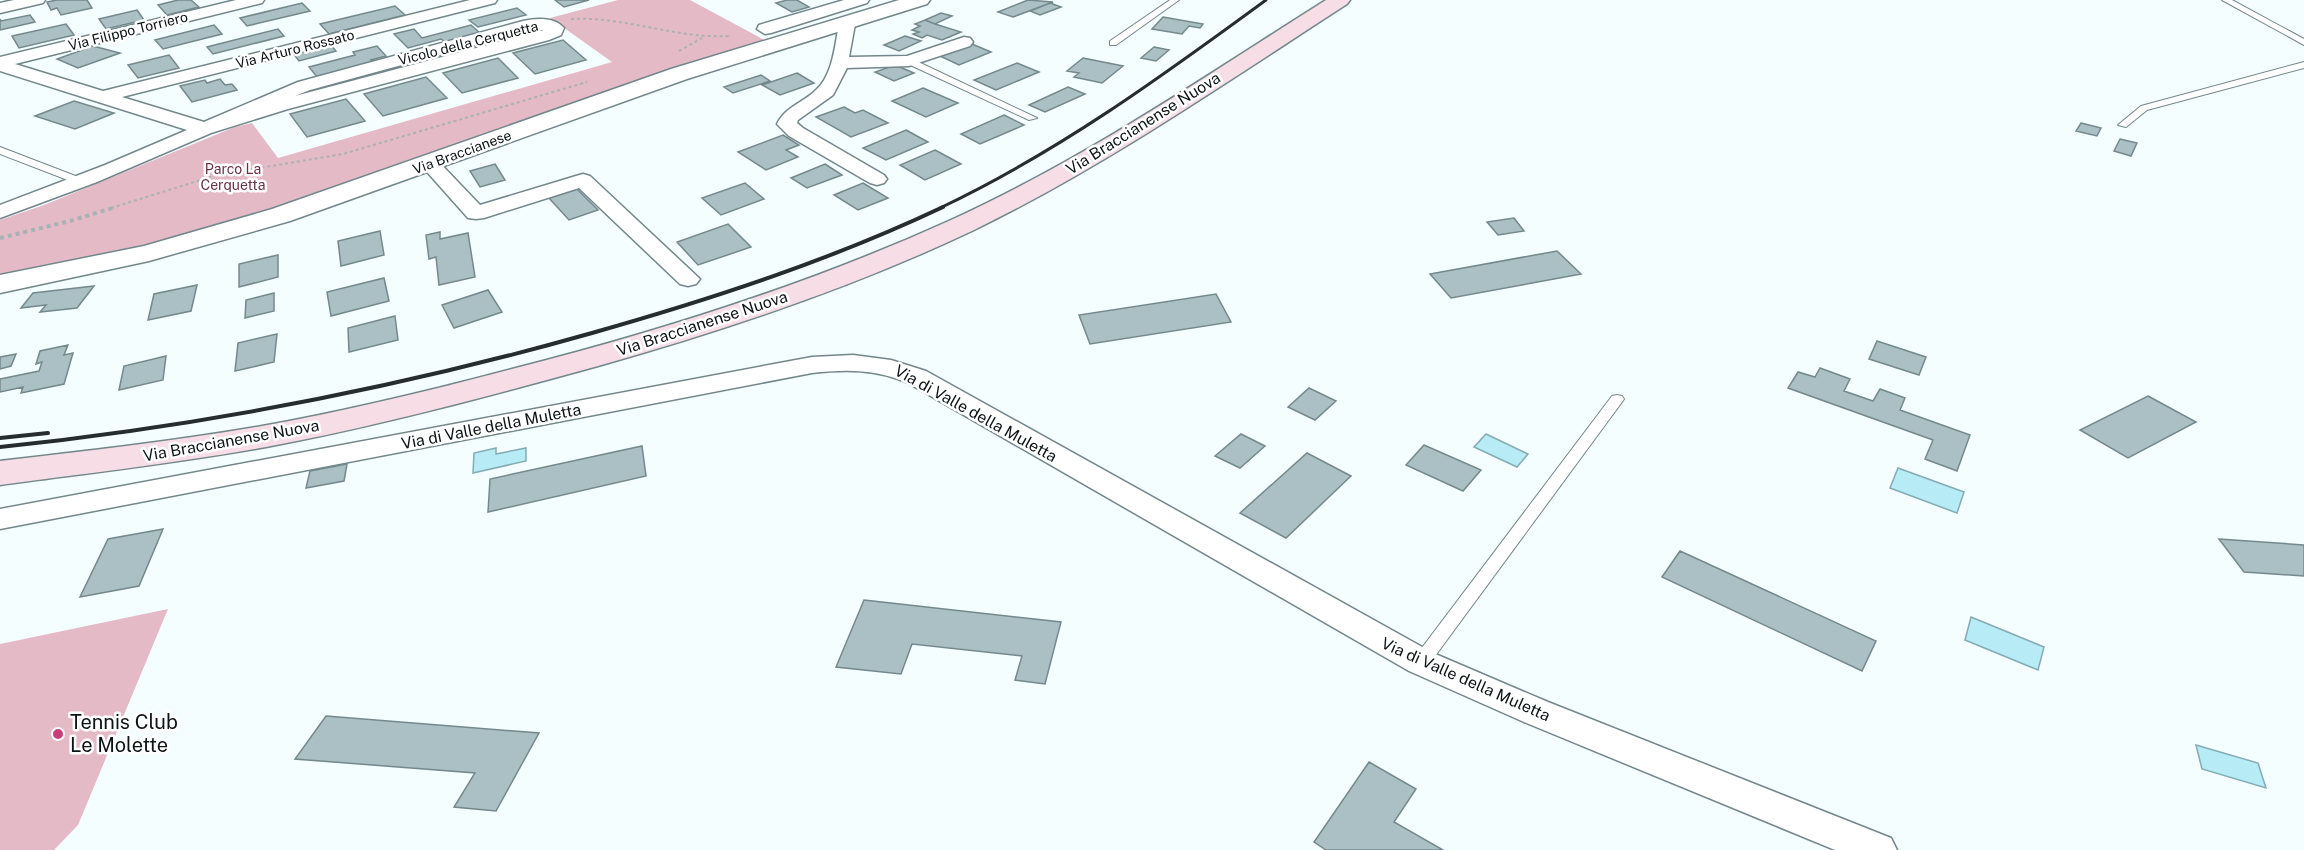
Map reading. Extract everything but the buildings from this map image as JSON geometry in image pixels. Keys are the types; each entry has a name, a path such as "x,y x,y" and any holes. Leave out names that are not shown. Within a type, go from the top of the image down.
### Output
{"main road":[{"name":"Via Braccianense Nuova","path":"0,473 167,452 347,420 567,366 665,337 821,284 963,224 1071,169 1340,0"}],"street":[{"path":"0,8 38,0"},
{"name":"Via Filippo Torriero","path":"0,64 256,0"},
{"name":"Via Arturo Rossato","path":"100,97 489,0"},
{"path":"765,29 861,0"},
{"name":"Via Braccianese","path":"0,284 102,264 221,233 430,164 679,74 920,0"},
{"name":"Vicolo della Cerquetta","path":"0,212 82,182 205,129 281,105 543,36 555,31 556,28 549,24"},
{"path":"847,24 838,63 827,90 790,117 787,124 796,132 877,179"},
{"path":"838,63 909,61 964,42"},
{"path":"0,64 205,129"},
{"path":"430,164 476,213 583,180 688,279"},
{"name":"Via di Valle della Muletta","path":"0,519 813,365 867,362 893,366 917,377 1422,662 1536,712 1878,850"}],"lane":[{"path":"1113,43 1175,0"},
{"path":"2226,0 2304,42"},
{"path":"909,61 1032,118"},
{"path":"2123,125 2144,108 2304,65"},
{"path":"0,150 82,182"},
{"path":"0,158 19,158"},
{"path":"1422,662 1617,399"}],"path":[{"path":"549,24 575,18 600,17 702,38 765,29"},
{"path":"673,54 702,38"},
{"path":"0,238 70,221 209,177 343,154 591,81"}],"green space":[{"name":"Parco La Cerquetta","path":"618,0 690,0 768,42 233,226 126,251 0,275 0,220 44,205 235,127 252,123 278,158 612,62 550,18"},
{"name":"Tennis Club Le Molette","path":"168,609 78,825 54,850 0,850 0,644"}],"water":[{"path":"1486,434 1528,454 1517,467 1474,447"},
{"path":"496,448 496,454 526,448 526,461 473,473 474,453"},
{"path":"1898,468 1964,492 1957,513 1890,488"},
{"path":"1971,617 2044,647 2038,670 1965,640"},
{"path":"2196,745 2258,763 2266,788 2202,769"}],"railway":[{"path":"940,208 1026,163 1108,112 1266,0"},
{"path":"0,447 150,428 299,403 519,353 637,320 771,277 858,244 943,207"},
{"path":"0,438 48,433"}],"place":[{"name":"Tennis Club Le Molette","path":"58,734"}]}
